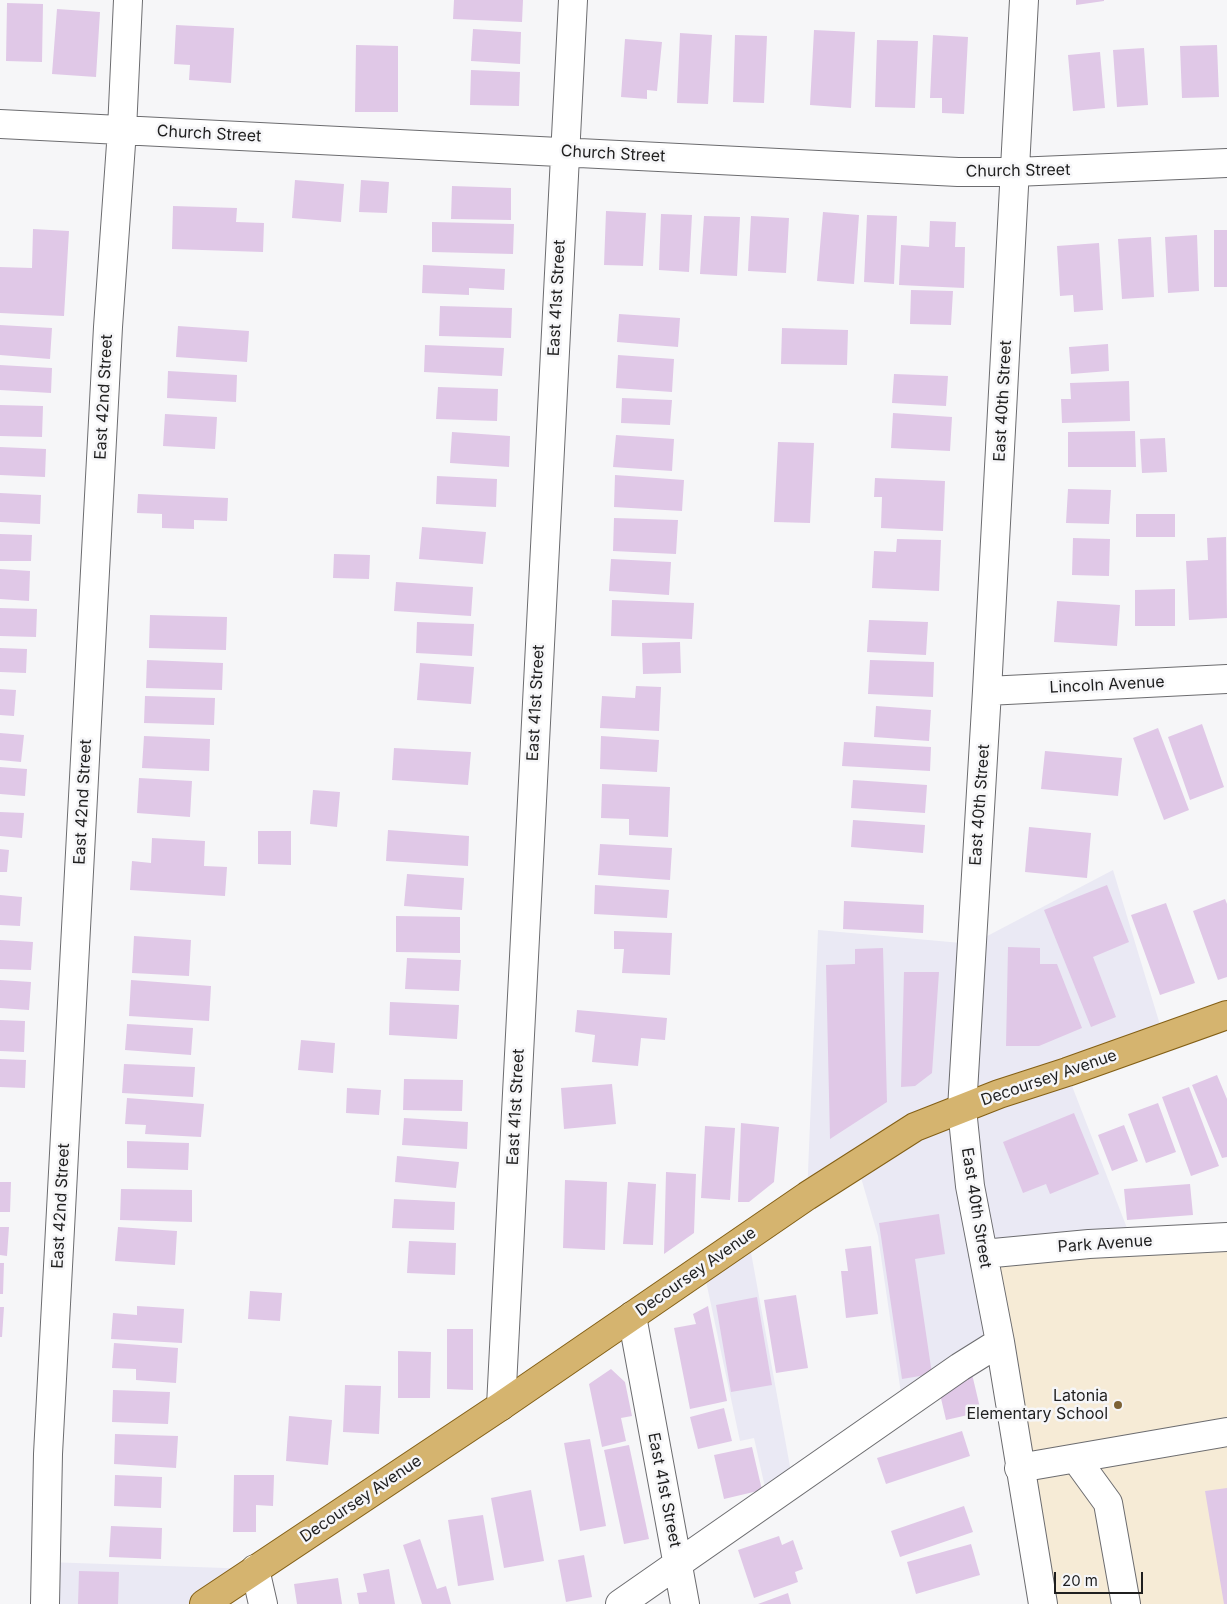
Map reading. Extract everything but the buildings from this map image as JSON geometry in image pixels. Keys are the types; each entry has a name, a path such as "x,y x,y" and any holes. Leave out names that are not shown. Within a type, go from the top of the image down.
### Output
{"main road":[{"name":"Decoursey Avenue","path":"204,1604 501,1406 806,1196 915,1127 999,1094 1227,1015"}],"street":[{"name":"East 42nd Street","path":"45,1604 48,1454 106,347 122,130 128,0"},
{"name":"East 41st Street","path":"501,1406 573,0"},
{"name":"East 40th Street","path":"1024,0 988,691 962,1109 970,1186 1000,1342 1043,1604"},
{"name":"Church Street","path":"0,124 958,172 1015,172 1227,163"},
{"name":"Lincoln Avenue","path":"988,691 1227,679"},
{"name":"Park Avenue","path":"983,1254 1089,1244 1227,1237"},
{"name":"East 41st Street","path":"632,1316 685,1604"},
{"path":"620,1604 1000,1342"},
{"path":"1020,1468 1227,1432"},
{"path":"1076,1459 1108,1503 1126,1604"},
{"path":"255,1569 263,1604"}],"shaded area":[{"path":"1113,870 1164,1038 1067,1073 1132,1241 1000,1342 903,1407 878,1236 857,1164 807,1196 818,930 972,944"},
{"path":"748,1236 793,1483 768,1501 754,1438 740,1441 703,1267"},
{"name":"Latonia Elementary School","path":"1227,1237 1227,1604 1043,1604 983,1254"},
{"path":"46,1562 255,1569 204,1604 45,1604"}],"place":[{"name":"Latonia Elementary School","path":"1118,1405"}]}
